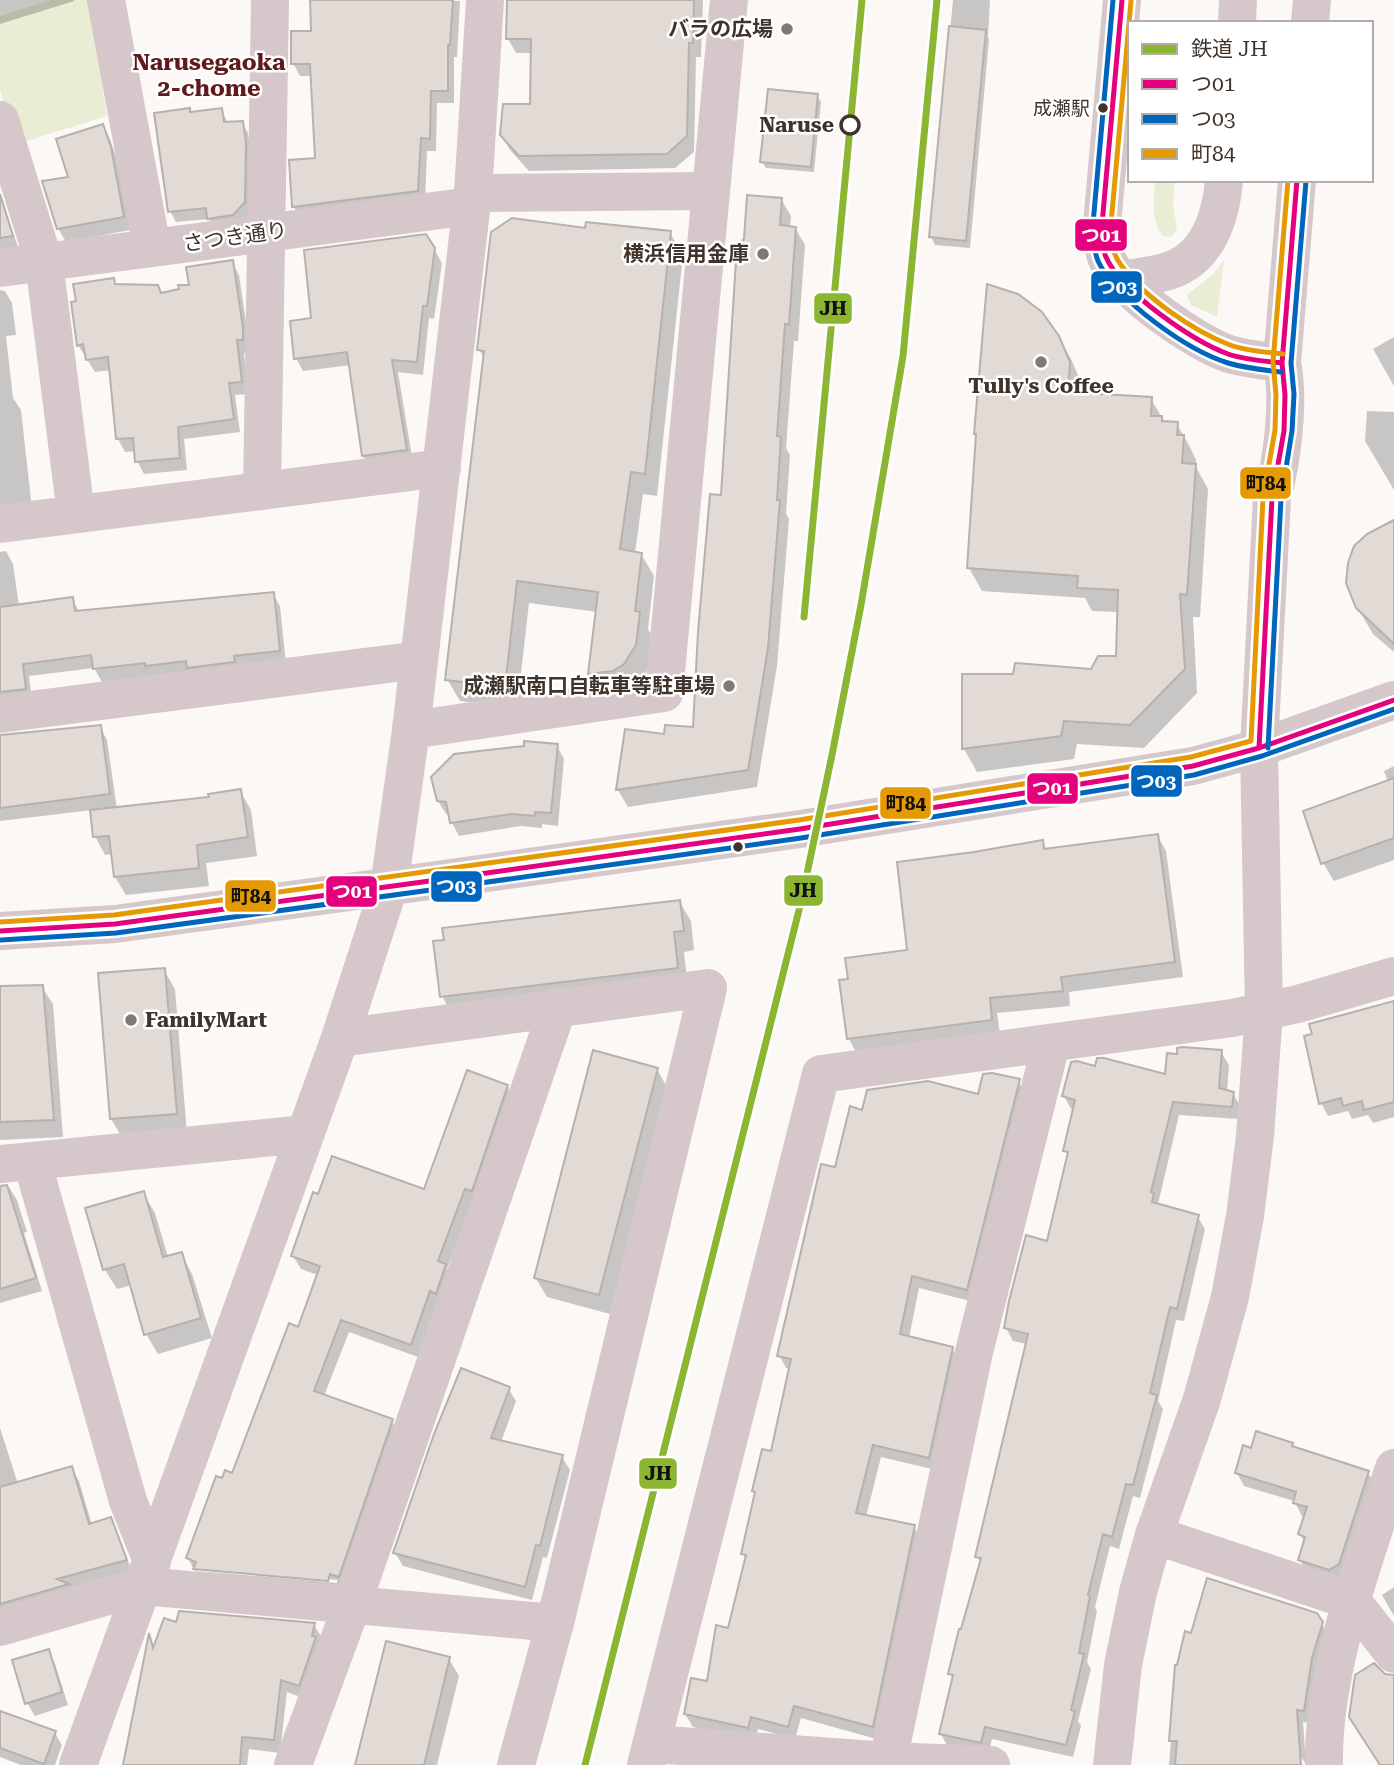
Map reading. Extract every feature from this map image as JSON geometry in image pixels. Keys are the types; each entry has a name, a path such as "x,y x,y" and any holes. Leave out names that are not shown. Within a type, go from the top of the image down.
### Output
{"street":[{"path":"106,0 152,248"},
{"path":"262,491 271,0"},
{"path":"78,1765 340,1038 389,887 411,730 472,199 485,0"},
{"path":"411,730 664,693 729,0"},
{"path":"1122,0 1101,236 1107,259 1137,295 1183,329 1225,352 1251,360 1282,363"},
{"path":"1237,21 1238,0"},
{"path":"1310,21 1312,0"},
{"path":"0,120 44,262 76,514"},
{"path":"1122,280 1168,272 1194,257 1203,247 1220,213 1224,182"},
{"path":"1112,1765 1123,1665 1138,1592 1154,1535 1202,1399 1230,1297 1254,1150 1264,1012 1259,748 1272,498 1266,480 1274,379 1282,363 1297,182"},
{"name":"さつき通り","path":"0,268 267,233 472,199 711,191"},
{"path":"0,524 442,468"},
{"path":"0,714 419,660"},
{"path":"0,931 115,924 389,887 800,829 1193,766 1259,748 1394,700"},
{"path":"991,1765 649,1755 821,1074 1232,1018 1264,1012 1394,976"},
{"path":"340,1038 708,988 555,1623 516,1765"},
{"path":"293,1765 352,1605 558,1007"},
{"path":"888,1761 974,1352 1051,1044"},
{"path":"147,1574 128,1501 16,1163 305,1134"},
{"path":"1324,1765 1323,1738 1330,1692 1352,1601 1394,1468"},
{"path":"1154,1535 1352,1601 1394,1654"},
{"path":"0,1627 147,1574 352,1605 555,1623"}],"green space":[{"path":"51,0 89,0 107,116 17,144 0,90 0,16"},
{"path":"1155,182 1175,182 1173,204 1177,229 1171,237 1163,236 1159,230 1154,209"},
{"path":"1224,260 1217,317 1191,305 1187,295 1213,274"}],"building":[{"path":"310,0 453,0 448,45 448,91 431,91 430,139 421,138 418,191 292,207 289,160 315,158 310,64 291,64 291,31 311,31"},
{"path":"507,0 694,0 693,43 689,43 687,136 667,154 519,156 500,135 503,104 530,104 531,39 506,39"},
{"path":"949,26 986,30 966,241 929,237"},
{"path":"768,89 818,94 811,167 760,162"},
{"path":"190,108 190,112 222,108 224,122 243,121 246,143 245,202 233,215 207,219 206,208 168,212 154,113"},
{"path":"103,124 111,147 124,217 57,229 42,181 68,177 56,139"},
{"path":"0,194 13,236 0,238"},
{"path":"747,195 782,198 780,225 796,227 789,325 785,324 777,436 781,437 777,500 780,500 768,648 748,770 616,790 625,729 664,734 665,725 693,727 710,494 721,495 737,245 744,239"},
{"path":"512,218 585,228 586,222 671,231 645,474 631,472 620,549 642,553 635,611 640,612 636,645 624,664 613,671 588,674 598,592 517,581 505,687 445,680 484,351 477,350 491,232"},
{"path":"426,234 435,248 427,306 423,306 417,362 392,360 407,450 362,456 347,352 294,359 290,321 311,318 304,250"},
{"path":"233,260 243,328 243,340 237,340 242,382 229,383 234,419 178,427 180,458 135,462 133,438 116,439 108,357 86,360 83,344 77,346 71,302 76,301 73,284 114,278 115,284 158,285 161,293 179,289 178,285 189,285 186,267"},
{"path":"987,284 1018,294 1042,312 1059,336 1070,362 1068,392 1152,397 1151,416 1162,416 1162,421 1178,422 1177,435 1184,435 1182,463 1196,464 1187,595 1180,594 1185,669 1130,725 1064,721 1061,736 962,749 962,674 1013,674 1015,663 1091,669 1098,656 1116,656 1118,590 1077,588 1078,576 967,568 974,434"},
{"path":"1394,520 1394,644 1356,608 1346,583 1348,563 1354,546 1367,534"},
{"path":"274,592 280,651 234,656 235,662 187,668 186,661 93,669 91,655 23,664 26,689 0,692 0,607 73,597 75,611"},
{"path":"101,725 110,794 0,808 0,735"},
{"path":"524,741 558,744 551,813 535,812 535,816 512,814 450,823 446,802 437,801 431,777 454,754 524,746"},
{"path":"1394,778 1394,838 1321,864 1303,811"},
{"path":"241,789 248,837 197,845 199,868 114,877 109,836 93,837 90,810 209,797 208,794"},
{"path":"1158,834 1175,962 1061,977 1063,991 990,998 992,1020 847,1039 839,980 848,979 845,958 907,950 897,862 1043,840 1044,849"},
{"path":"680,900 684,931 674,932 678,968 440,997 433,941 444,940 442,928"},
{"path":"165,968 177,1114 110,1119 98,973"},
{"path":"43,985 54,1120 0,1122 0,986"},
{"path":"1394,1001 1394,1102 1364,1110 1362,1101 1343,1106 1341,1098 1319,1104 1304,1036 1312,1034 1309,1024"},
{"path":"1177,1048 1222,1050 1219,1088 1234,1092 1232,1107 1173,1102 1151,1192 1154,1193 1152,1202 1199,1215 1177,1309 1170,1307 1150,1393 1157,1395 1133,1485 1126,1484 1112,1537 1103,1534 1088,1595 1090,1596 1079,1653 1084,1654 1071,1710 1075,1711 1066,1745 985,1727 981,1743 939,1734 953,1675 948,1674 981,1558 975,1557 1028,1334 1004,1328 1009,1301 1026,1235 1047,1241 1068,1152 1063,1151 1075,1100 1062,1096 1071,1062 1095,1066 1097,1058 1104,1058 1165,1074 1167,1053 1177,1054"},
{"path":"593,1050 658,1068 599,1295 534,1278"},
{"path":"467,1070 508,1085 472,1191 465,1189 438,1261 446,1264 436,1294 430,1291 411,1345 341,1320 314,1391 393,1419 339,1577 330,1574 328,1581 193,1569 196,1562 186,1558 216,1476 222,1478 225,1470 232,1473 289,1323 298,1327 320,1266 291,1256 313,1192 318,1194 332,1156 424,1189"},
{"path":"992,1073 1020,1079 967,1290 912,1276 900,1334 953,1347 929,1458 873,1445 856,1513 915,1525 873,1727 794,1706 788,1727 751,1717 748,1728 684,1714 691,1678 707,1681 716,1625 728,1628 746,1555 741,1554 755,1492 752,1491 762,1449 771,1451 791,1359 777,1356 821,1164 835,1167 850,1106 862,1110 867,1090 928,1081 978,1094 983,1074"},
{"path":"7,1185 36,1278 0,1289 0,1186"},
{"path":"144,1191 163,1257 182,1252 201,1318 144,1335 124,1264 103,1270 85,1208"},
{"path":"461,1368 510,1387 491,1438 563,1455 540,1546 536,1545 525,1587 393,1553 434,1434"},
{"path":"1256,1431 1293,1443 1292,1446 1369,1471 1339,1564 1329,1570 1298,1560 1305,1537 1298,1534 1307,1507 1293,1503 1296,1492 1235,1473 1243,1445 1251,1448"},
{"path":"72,1466 89,1524 111,1517 127,1560 57,1579 69,1584 0,1604 0,1487"},
{"path":"1207,1578 1317,1613 1323,1622 1312,1658 1304,1711 1297,1710 1301,1765 1175,1765 1177,1741 1169,1741 1175,1665 1185,1631 1191,1633"},
{"path":"179,1611 315,1623 312,1636 316,1637 299,1686 281,1680 274,1740 242,1737 240,1765 123,1765 149,1633 153,1648 164,1618 176,1622"},
{"path":"386,1641 450,1657 424,1765 355,1765"},
{"path":"49,1649 62,1692 25,1704 12,1660"},
{"path":"1374,1663 1385,1674 1394,1675 1394,1765 1380,1765 1349,1717 1355,1675"},
{"path":"0,1711 56,1731 44,1764 0,1748"}],"rail line":[{"name":"JH","path":"804,617 862,0"},
{"name":"JH","path":"585,1765 801,902 832,755 861,605 903,356 937,0"}],"transit line":[{"name":"つ03","path":"1113,0 1092,235 1098,261 1121,292 1174,336 1211,357 1228,363 1281,372"},
{"name":"つ01","path":"1122,0 1101,236 1106,257 1114,271 1142,300 1196,338 1234,356 1282,363"},
{"name":"町84","path":"1129,21 1131,1"},
{"name":"町84","path":"1128,34 1110,235 1115,254 1131,277 1156,301 1201,331 1236,347 1283,354"},
{"name":"町84","path":"0,922 114,915 799,820 1191,757 1251,741 1263,498 1275,430 1273,362 1288,182"},
{"name":"つ01","path":"1259,748 1272,498 1284,431 1282,363 1297,182"},
{"name":"つ03","path":"1268,748 1281,499 1292,431 1294,394 1291,363 1306,182"},
{"name":"つ01","path":"0,931 115,924 437,880 800,829 1193,766 1259,748 1394,700"},
{"name":"つ03","path":"1,940 116,933 438,889 801,838 1194,775 1262,756 1394,709"}],"place":[{"name":"バラの広場","path":"787,29"},
{"name":"成瀬駅","path":"1103,108"},
{"name":"Naruse","path":"850,125"},
{"name":"横浜信用金庫","path":"763,254"},
{"name":"Tully's Coffee","path":"1041,362"},
{"name":"成瀬駅南口自転車等駐車場","path":"729,686"},
{"name":"FamilyMart","path":"131,1020"}],"district":[{"name":"Narusegaoka 2-chome","path":"209,75"}]}
